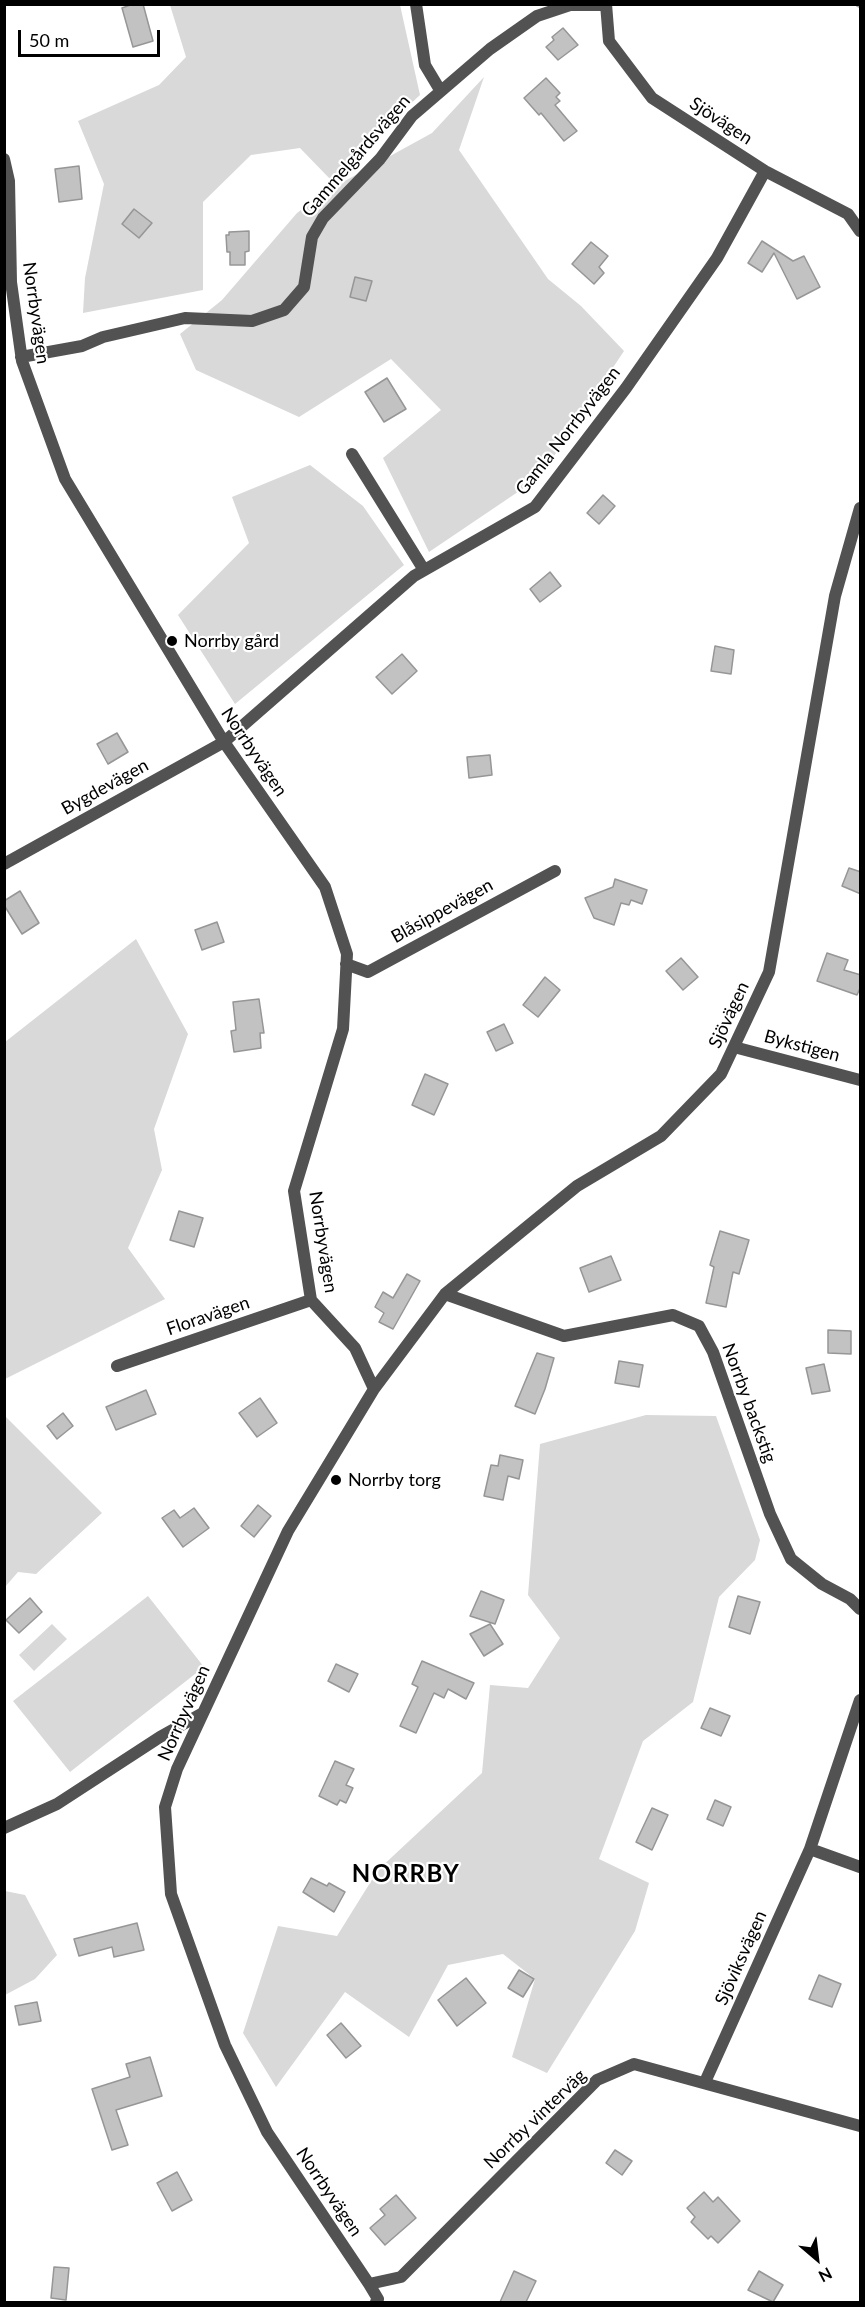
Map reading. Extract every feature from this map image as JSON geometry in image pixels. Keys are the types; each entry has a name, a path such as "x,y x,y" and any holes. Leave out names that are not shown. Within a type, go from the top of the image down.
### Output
{"street":[{"path":"416,4 424,65 440,90"},
{"name":"Gammelgårdsvägen","path":"21,357 81,346 103,337 185,318 252,321 284,310 304,286 312,237 323,218 380,159 412,116 490,49 537,16 570,5 606,5"},
{"name":"Sjövägen","path":"606,5 609,41 652,98 765,171 848,214 861,231"},
{"name":"Norrbyvägen","path":"4,159 9,181 8,258 21,357 65,479 224,742 325,887 347,954 343,1029 294,1191 311,1300 355,1348 374,1389 288,1531 177,1769 165,1807 171,1894 225,2045 267,2132 369,2284 378,2299 376,2302"},
{"name":"Gamla Norrbyvägen","path":"224,742 414,576 535,507 626,388 717,258 765,171"},
{"path":"352,454 424,570"},
{"name":"Sjövägen","path":"374,1389 445,1294 577,1186 661,1136 721,1074 769,972 835,596 861,508"},
{"name":"Bygdevägen","path":"4,864 224,742"},
{"name":"Blåsippevägen","path":"346,964 368,972 555,870"},
{"name":"Bykstigen","path":"734,1047 861,1080"},
{"name":"Norrby backstig","path":"445,1294 564,1336 673,1315 699,1326 713,1352 770,1514 791,1559 822,1584 850,1599 861,1609"},
{"name":"Floravägen","path":"117,1366 311,1300"},
{"name":"Sjöviksvägen","path":"705,2082 810,1849 861,1700"},
{"path":"4,1828 57,1804 160,1737 203,1713"},
{"path":"810,1849 861,1867"},
{"name":"Norrby vinterväg","path":"369,2284 401,2277 597,2080 634,2064 861,2126"}],"shaded area":[{"path":"170,5 400,5 420,95 330,179 300,148 251,155 203,202 203,290 83,313 85,278 104,184 78,121 159,85 186,57"},
{"path":"484,77 459,150 548,279 581,306 624,351 540,477 429,552 383,458 441,410 391,359 299,417 196,370 180,334 222,300 297,213 323,193 432,133"},
{"path":"310,465 363,506 404,565 235,704 178,615 249,543 232,497"},
{"path":"136,939 188,1034 154,1129 162,1170 128,1248 165,1299 5,1379 5,1042"},
{"path":"646,1415 716,1416 760,1540 755,1560 719,1597 693,1702 643,1741 599,1859 649,1883 635,1931 547,2073 512,2057 535,1979 503,1954 448,1965 409,2037 345,1992 276,2087 243,2033 278,1926 337,1936 378,1870 482,1773 490,1685 528,1688 560,1638 528,1595 540,1444"},
{"path":"5,1416 102,1513 36,1574 18,1572 5,1587"},
{"path":"148,1596 204,1667 70,1772 13,1701"},
{"path":"52,1624 67,1639 34,1671 19,1655"},
{"path":"5,1891 25,1895 57,1955 35,1979 5,1995"}],"building":[{"path":"133,4 143,4 153,41 133,47 122,8"},
{"path":"563,28 578,45 558,60 546,47 554,40 552,37"},
{"path":"546,78 560,93 556,97 560,101 555,105 577,131 564,141 541,113 539,115 524,98"},
{"path":"79,166 82,199 59,202 55,169"},
{"path":"134,209 152,223 139,238 122,224"},
{"path":"249,231 249,251 245,252 245,265 230,265 226,235 229,235 229,232"},
{"path":"762,241 793,261 804,256 820,287 797,299 774,253 762,272 748,263"},
{"path":"591,242 608,256 599,267 604,273 594,284 572,264"},
{"path":"355,277 372,281 366,301 350,297"},
{"path":"387,378 406,409 384,422 365,392"},
{"path":"603,495 615,506 599,524 587,513"},
{"path":"550,572 561,586 540,602 530,589"},
{"path":"715,646 734,650 731,674 711,671"},
{"path":"402,654 417,671 392,694 376,677"},
{"path":"117,733 128,752 108,764 97,744"},
{"path":"490,755 492,775 469,778 467,757"},
{"path":"849,868 861,872 861,894 842,886"},
{"path":"615,879 647,890 642,904 631,900 629,905 621,903 614,925 594,918 585,898 613,887"},
{"path":"20,891 39,923 22,934 4,905 4,901"},
{"path":"217,922 224,942 202,950 195,930"},
{"path":"827,953 848,960 844,970 861,975 861,986 857,995 817,981"},
{"path":"681,958 698,977 683,990 666,971"},
{"path":"545,977 560,990 538,1017 523,1005"},
{"path":"259,999 264,1033 260,1033 261,1048 234,1052 231,1031 236,1030 233,1002"},
{"path":"504,1024 513,1043 496,1051 487,1032"},
{"path":"425,1074 448,1084 434,1115 412,1105"},
{"path":"179,1211 203,1218 194,1247 170,1240"},
{"path":"720,1231 749,1240 739,1274 733,1272 726,1307 706,1303 714,1267 710,1265"},
{"path":"611,1256 621,1280 589,1292 580,1268"},
{"path":"407,1274 420,1281 393,1329 379,1322 384,1313 375,1307 383,1292 393,1298"},
{"path":"828,1330 851,1331 851,1354 828,1353"},
{"path":"537,1353 554,1358 535,1414 515,1406"},
{"path":"619,1361 643,1365 639,1387 615,1383"},
{"path":"824,1364 830,1391 812,1394 806,1368"},
{"path":"146,1390 156,1414 116,1430 106,1407"},
{"path":"260,1398 277,1423 257,1437 239,1413"},
{"path":"63,1413 73,1426 57,1439 47,1426"},
{"path":"500,1455 523,1460 519,1479 508,1476 503,1500 484,1496 491,1465 498,1466"},
{"path":"258,1505 271,1516 254,1537 241,1526"},
{"path":"194,1508 209,1528 183,1547 162,1518 174,1510 180,1518"},
{"path":"481,1591 504,1600 495,1624 470,1616"},
{"path":"738,1596 760,1602 750,1634 729,1627"},
{"path":"30,1598 42,1612 19,1633 6,1620"},
{"path":"490,1624 503,1644 484,1656 470,1634"},
{"path":"422,1661 474,1683 466,1699 448,1689 444,1698 434,1693 416,1733 400,1726 418,1687 412,1684"},
{"path":"336,1664 358,1674 349,1692 328,1681"},
{"path":"710,1708 730,1716 721,1736 701,1728"},
{"path":"335,1761 354,1769 346,1785 353,1788 346,1803 340,1800 337,1805 319,1796"},
{"path":"715,1800 731,1807 723,1826 707,1819"},
{"path":"652,1808 668,1815 652,1850 636,1842"},
{"path":"311,1878 327,1886 329,1883 345,1892 334,1912 303,1892"},
{"path":"137,1923 144,1950 114,1957 112,1947 79,1956 74,1939"},
{"path":"519,1970 534,1979 523,1997 508,1988"},
{"path":"819,1975 841,1984 832,2007 809,1999"},
{"path":"466,1978 486,2003 457,2026 438,2000"},
{"path":"37,2002 41,2021 19,2025 15,2006"},
{"path":"341,2023 361,2046 346,2058 327,2035"},
{"path":"150,2057 162,2096 116,2110 128,2145 112,2150 92,2089 130,2077 126,2064"},
{"path":"615,2150 632,2161 622,2175 606,2163"},
{"path":"177,2172 192,2200 172,2211 157,2183"},
{"path":"704,2192 713,2202 718,2197 740,2221 718,2243 711,2236 708,2239 691,2222 695,2217 687,2208"},
{"path":"396,2195 416,2218 385,2245 370,2228 385,2215 380,2209"},
{"path":"54,2267 69,2268 66,2300 51,2298"},
{"path":"514,2271 536,2281 526,2302 500,2302"},
{"path":"759,2271 783,2285 773,2302 748,2290"}],"place":[{"name":"Norrby gård","path":"172,641"},
{"name":"Norrby torg","path":"336,1480"}],"district":[{"name":"NORRBY","path":"406,1874"}]}
